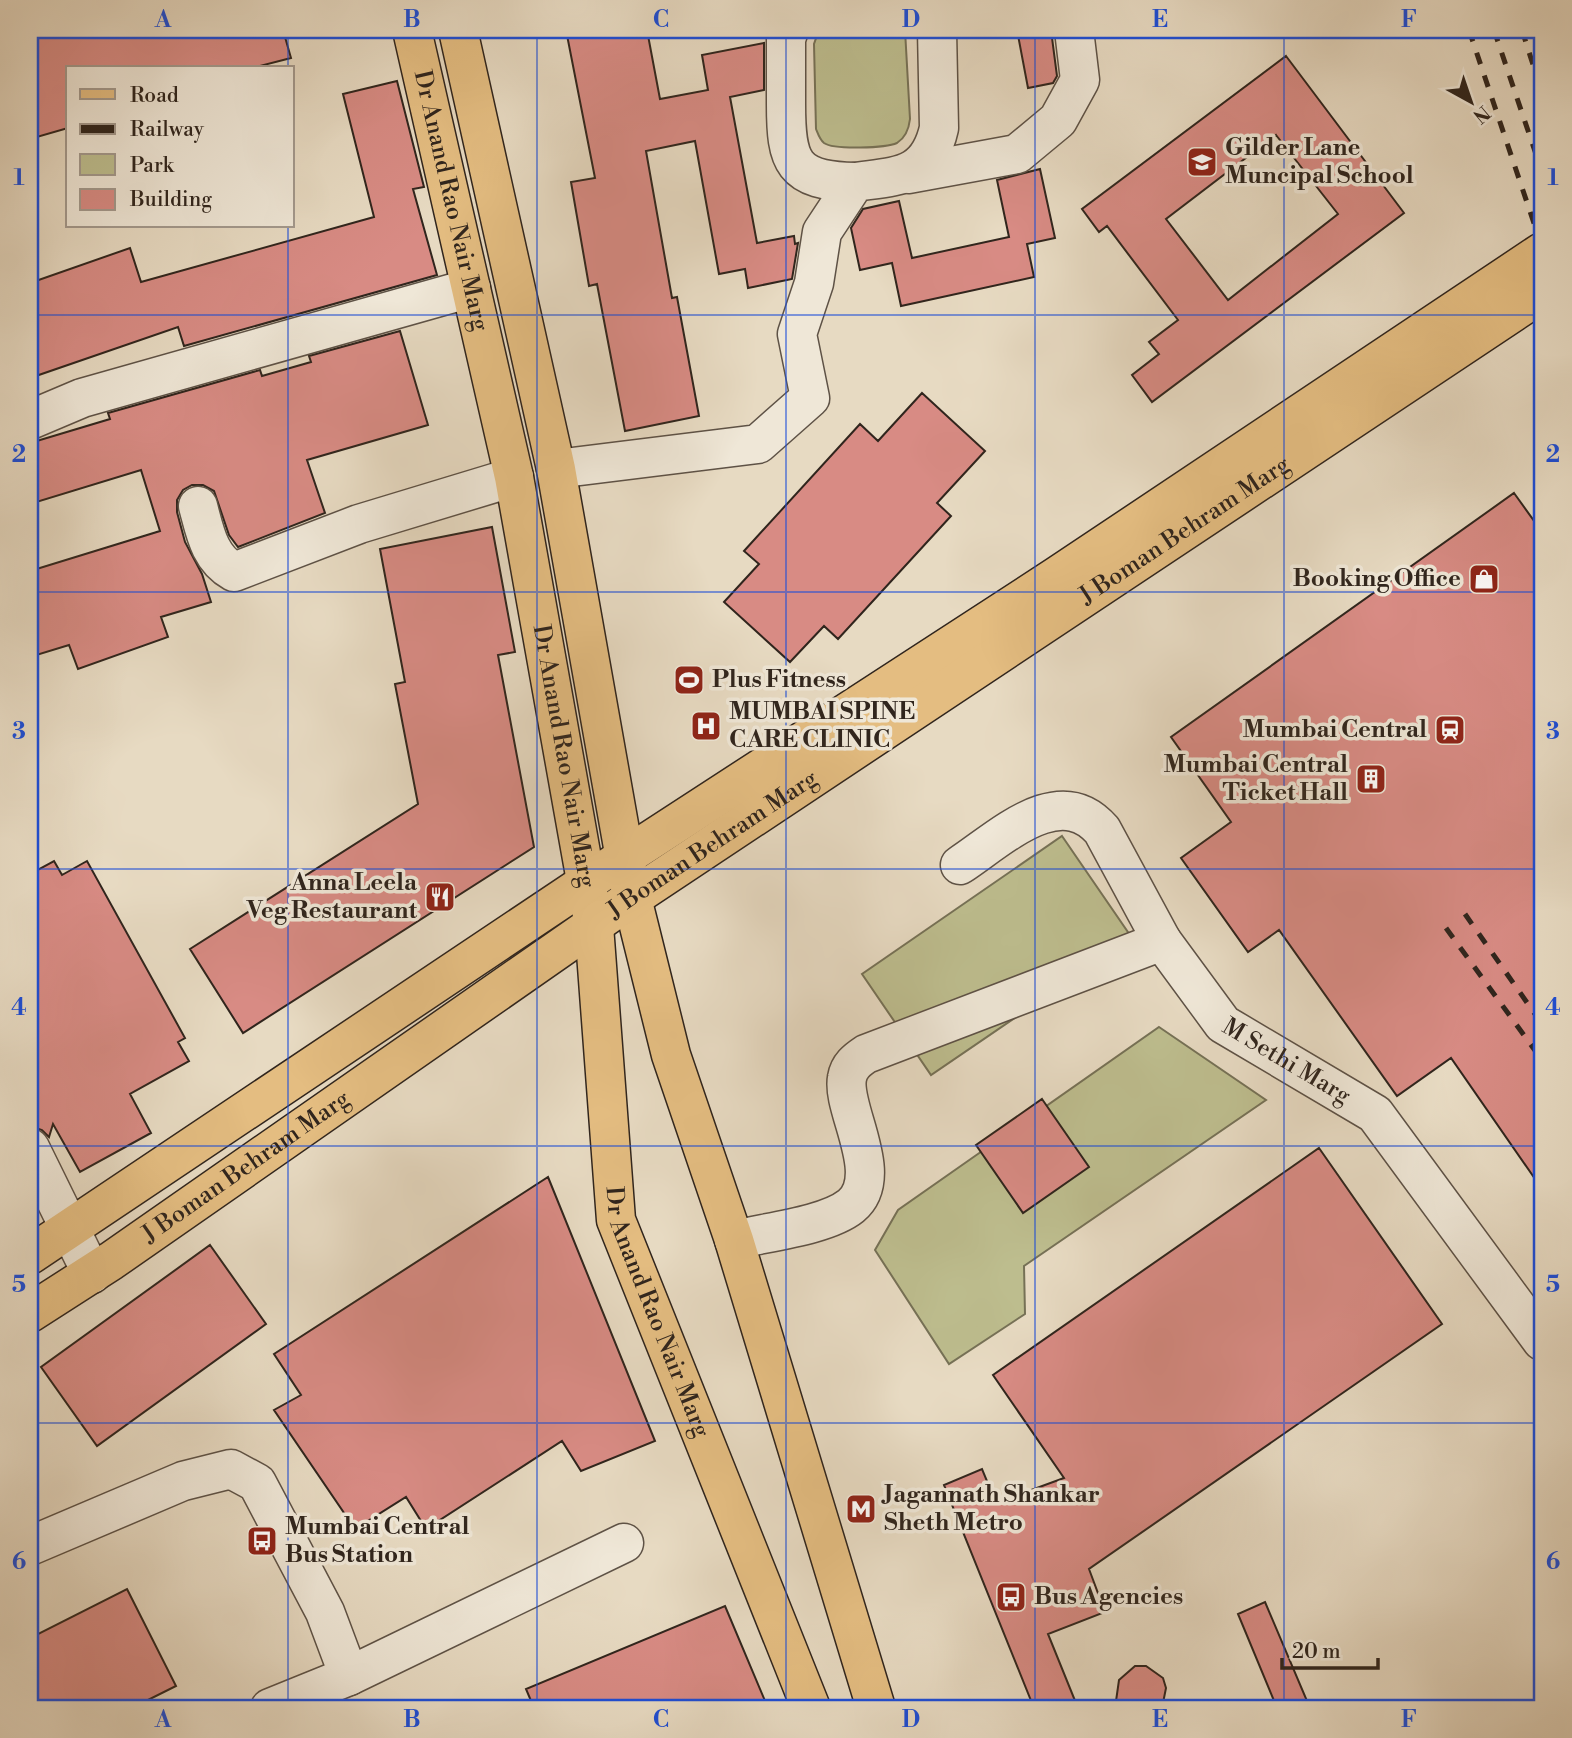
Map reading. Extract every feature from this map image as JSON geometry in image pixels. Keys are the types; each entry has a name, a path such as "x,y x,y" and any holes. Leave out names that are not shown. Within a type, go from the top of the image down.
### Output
{"main road":[{"name":"Dr Anand Rao Nair Marg","path":"412,30 514,477 594,926 616,1220 811,1708"},
{"name":"Dr Anand Rao Nair Marg","path":"458,30 556,469 623,858 671,1055 734,1240 876,1708"},
{"name":"J Boman Behram Marg","path":"30,1313 92,1274 594,926 1542,252"},
{"name":"J Boman Behram Marg","path":"30,1255 623,858 1069,588 1542,293"}],"street":[{"path":"789,30 786,39 786,143 801,169 812,176 828,181 855,182 1017,154 1058,120 1080,80 1074,30"},
{"path":"908,174 925,159 936,141 939,128 937,30"},
{"path":"556,469 758,443 810,398 797,334 814,284 822,232 855,182"},
{"path":"30,420 82,398 471,288"},
{"path":"198,506 210,548 222,565 234,572 359,524 514,477"},
{"name":"M Sethi Marg","path":"960,865 1039,814 1060,808 1077,810 1092,818 1102,830 1162,941 1223,1024 1375,1114 1542,1342"},
{"path":"734,1240 833,1217 853,1205 863,1187 864,1154 846,1079 852,1063 866,1054 1162,941"},
{"path":"30,1148 68,1231 92,1274"},
{"path":"30,1546 183,1481 230,1469 257,1483 325,1612 349,1676"},
{"path":"270,1708 349,1676 624,1543"}],"green space":[{"path":"819,30 905,30 910,119 906,132 897,143 860,148 830,145 821,140 816,129 814,44"},
{"path":"1062,836 1132,938 931,1075 862,974"},
{"path":"1159,1027 1266,1100 1024,1266 1025,1314 949,1364 875,1250 898,1210"}],"building":[{"path":"30,30 283,30 291,58 260,66 66,66 66,129 30,139"},
{"path":"566,30 647,30 660,99 708,90 702,55 764,43 764,90 730,97 757,243 794,236 795,244 798,243 792,279 748,288 745,269 719,274 695,141 646,151 672,298 677,297 699,416 625,431 597,284 589,286 571,182 595,178"},
{"path":"1017,30 1051,30 1057,76 1053,83 1028,88"},
{"path":"1286,56 1404,213 1152,402 1132,375 1159,354 1149,342 1178,320 1107,226 1099,232 1082,209","holes":["1276,135 1338,214 1228,300 1166,219"]},
{"path":"397,81 424,187 413,189 437,275 184,346 178,327 30,378 30,283 130,248 141,282 374,217 343,94"},
{"path":"1040,169 1055,238 1027,244 1034,277 901,306 892,263 860,270 851,228 863,209 899,201 912,258 1009,237 997,180"},
{"path":"400,331 428,425 307,460 325,513 238,547 229,535 214,491 203,485 192,485 183,490 177,500 177,512 185,542 202,574 211,602 161,617 168,637 78,669 69,645 30,657 30,571 160,531 141,470 30,504 30,443 110,419 108,413 260,370 262,376 311,362 309,356"},
{"path":"922,393 985,451 937,503 951,516 838,639 824,626 790,662 724,602 759,564 744,551 860,424 878,441"},
{"name":"Mumbai Central Ticket Hall","path":"1514,493 1542,532 1542,1189 1451,1058 1397,1096 1279,930 1248,952 1181,858 1231,822 1171,737"},
{"path":"492,527 515,652 498,655 534,847 243,1033 190,949 418,804 395,684 405,682 380,549"},
{"path":"54,861 62,875 87,861 185,1038 178,1042 189,1061 130,1094 151,1133 80,1172 53,1124 49,1137 42,1130 30,1126 30,874"},
{"path":"1042,1099 1089,1167 1023,1213 976,1145"},
{"path":"1319,1148 1442,1324 1089,1569 1105,1612 1048,1634 1078,1708 1034,1708 944,1485 982,1469 996,1503 1064,1478 993,1375"},
{"path":"548,1177 655,1441 581,1471 562,1441 426,1529 406,1497 355,1529 274,1410 301,1395 274,1354"},
{"path":"210,1245 266,1324 97,1446 41,1367"},
{"path":"127,1589 176,1686 132,1708 30,1708 30,1638"},
{"path":"1265,1602 1310,1708 1277,1708 1238,1614"},
{"path":"725,1606 768,1708 534,1708 526,1689"},
{"path":"1135,1666 1146,1666 1163,1678 1166,1688 1162,1708 1115,1708 1119,1680"}],"railway":[{"path":"1469,30 1542,247"},
{"path":"1494,30 1542,172"},
{"path":"1522,30 1542,93"},
{"path":"1465,914 1542,1024"},
{"path":"1446,928 1542,1060"}],"place":[{"name":"Gilder Lane Muncipal School","path":"1202,162"},
{"name":"Booking Office","path":"1484,579"},
{"name":"Plus Fitness","path":"689,680"},
{"name":"MUMBAI SPINE CARE CLINIC","path":"706,726"},
{"name":"Mumbai Central","path":"1450,730"},
{"name":"Mumbai Central Ticket Hall","path":"1371,779"},
{"name":"Anna Leela Veg Restaurant","path":"440,897"},
{"name":"Jagannath Shankar Sheth Metro","path":"861,1509"},
{"name":"Mumbai Central Bus Station","path":"262,1541"},
{"name":"Bus Agencies","path":"1011,1597"}]}
